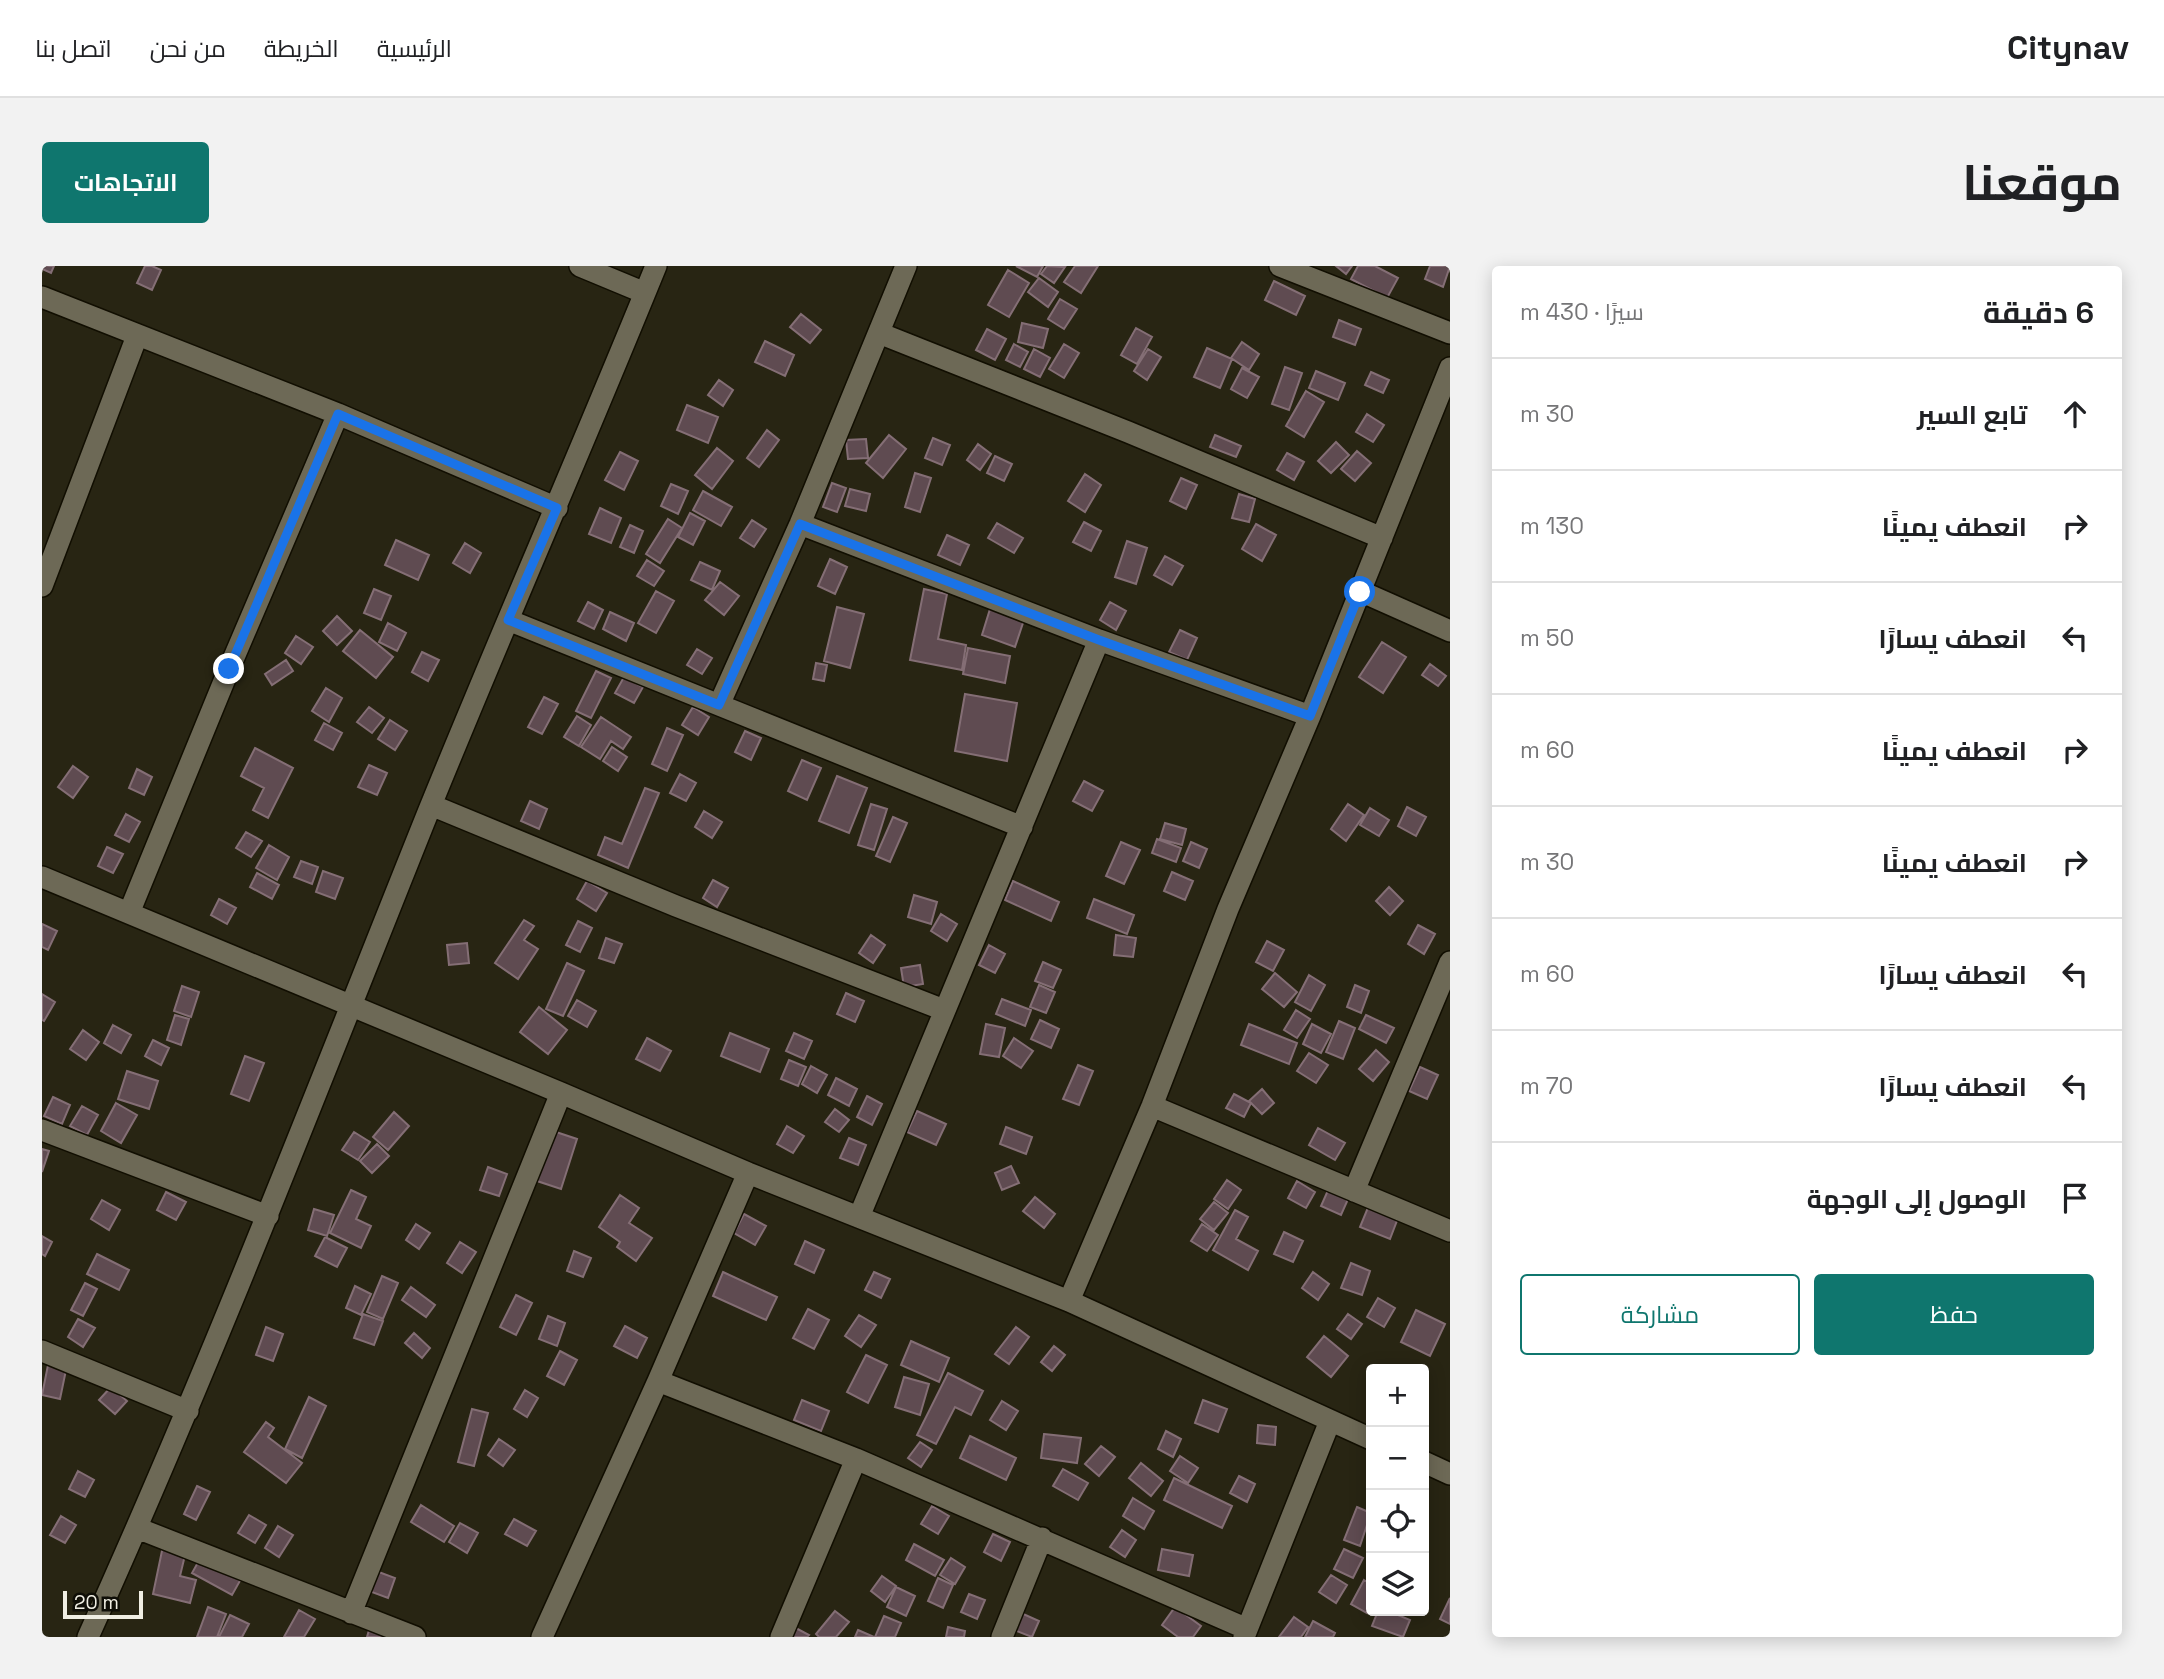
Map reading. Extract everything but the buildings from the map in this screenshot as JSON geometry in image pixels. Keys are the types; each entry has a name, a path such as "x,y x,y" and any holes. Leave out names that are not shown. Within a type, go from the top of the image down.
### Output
{"street":[{"path":"580,266 645,293"},
{"path":"88,1637 188,1411 431,805 656,266"},
{"path":"719,705 800,524 906,266"},
{"path":"1280,266 1450,334"},
{"path":"42,297 338,414 557,508"},
{"path":"878,334 1128,432 1382,538"},
{"path":"42,586 137,336"},
{"path":"1069,1301 1152,1106 1228,909 1310,716 1450,368"},
{"path":"129,913 338,414"},
{"path":"800,524 1099,640 1310,716"},
{"path":"1360,592 1450,631"},
{"path":"508,620 1022,827"},
{"path":"859,1217 1099,640"},
{"path":"431,805 676,906 944,1010"},
{"path":"42,877 748,1173 1069,1301 1366,1437"},
{"path":"1354,1191 1450,962"},
{"path":"351,1613 561,1093"},
{"path":"1152,1106 1450,1231"},
{"path":"42,1130 268,1216"},
{"path":"542,1637 658,1381 748,1173"},
{"path":"42,1352 188,1411"},
{"path":"658,1381 856,1459 1042,1538 1246,1633 1330,1421"},
{"path":"781,1637 856,1459"},
{"path":"1429,1464 1450,1474"},
{"path":"137,1528 415,1637"},
{"path":"1002,1637 1042,1538"}],"route":[{"path":"229,669 338,414 557,508 508,620 719,705 800,524 1099,640 1310,716 1360,592"}]}
